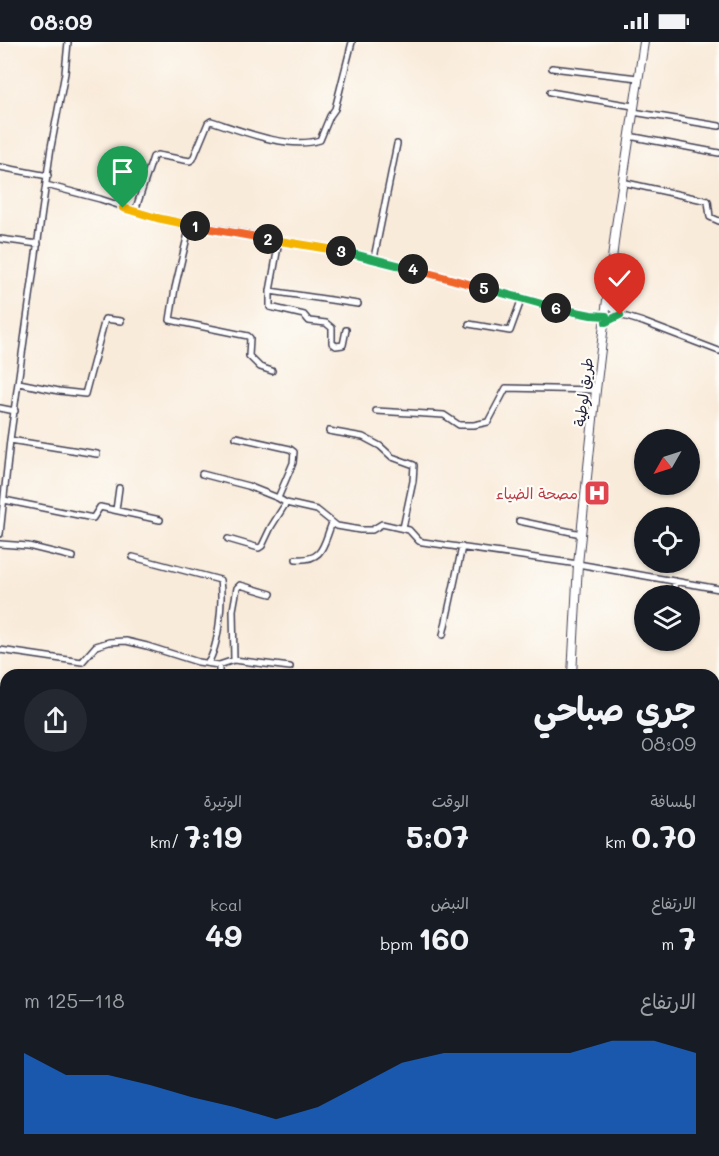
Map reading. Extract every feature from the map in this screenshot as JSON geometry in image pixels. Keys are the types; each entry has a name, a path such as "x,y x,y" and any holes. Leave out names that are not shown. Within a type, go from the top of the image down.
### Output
{"main road":[{"name":"طريق لوطية","path":"572,669 578,564 596,390 628,136 644,42"}],"street":[{"path":"0,534 10,440 68,42"},
{"path":"135,211 153,157 157,155 190,161 194,159 208,123 212,121 252,134 293,143 320,140 335,110 352,42"},
{"path":"552,68 638,78"},
{"path":"550,92 719,126"},
{"path":"628,136 719,153"},
{"path":"374,258 397,144"},
{"path":"0,167 48,176"},
{"path":"622,182 708,201 710,217 719,221"},
{"path":"46,185 100,199 157,218 374,258 576,313 606,319 620,315"},
{"path":"190,225 170,320 249,336 249,356 260,367 272,370"},
{"path":"0,239 38,243"},
{"path":"279,241 270,291 270,307 304,315 309,321 328,324 332,328 332,343 336,346 343,345 346,330"},
{"path":"270,291 358,304"},
{"path":"469,324 510,331 522,298"},
{"path":"607,304 620,315 719,351"},
{"path":"19,383 85,394 105,319 121,321"},
{"path":"376,411 444,415 456,424 474,425 488,422 506,388 596,390"},
{"path":"0,408 15,411"},
{"path":"329,431 363,436 380,446 392,457 414,465 403,528"},
{"path":"236,436 290,449 294,452 293,463 278,498"},
{"path":"10,440 97,454"},
{"path":"202,474 248,486 286,503 317,510 332,523 360,530 372,530 382,524 409,530 419,541 578,564 719,589"},
{"path":"116,510 119,488"},
{"path":"4,500 93,518 100,507 160,520"},
{"path":"228,539 259,548 286,503"},
{"path":"519,521 581,534"},
{"path":"296,559 309,560 318,556 332,523"},
{"path":"0,544 28,546 73,557"},
{"path":"443,635 462,547"},
{"path":"133,557 220,580 217,641 208,663"},
{"path":"674,585 675,581"},
{"path":"234,660 233,610 237,588 240,585 248,586 271,594"},
{"path":"0,650 82,662 96,646 126,641 188,660 219,665 234,660 291,667"}],"place":[{"name":"مصحة الضياء","path":"597,493"}],"route":[{"path":"123,208 157,218 374,258 576,313 606,316 606,322 620,315"}]}
